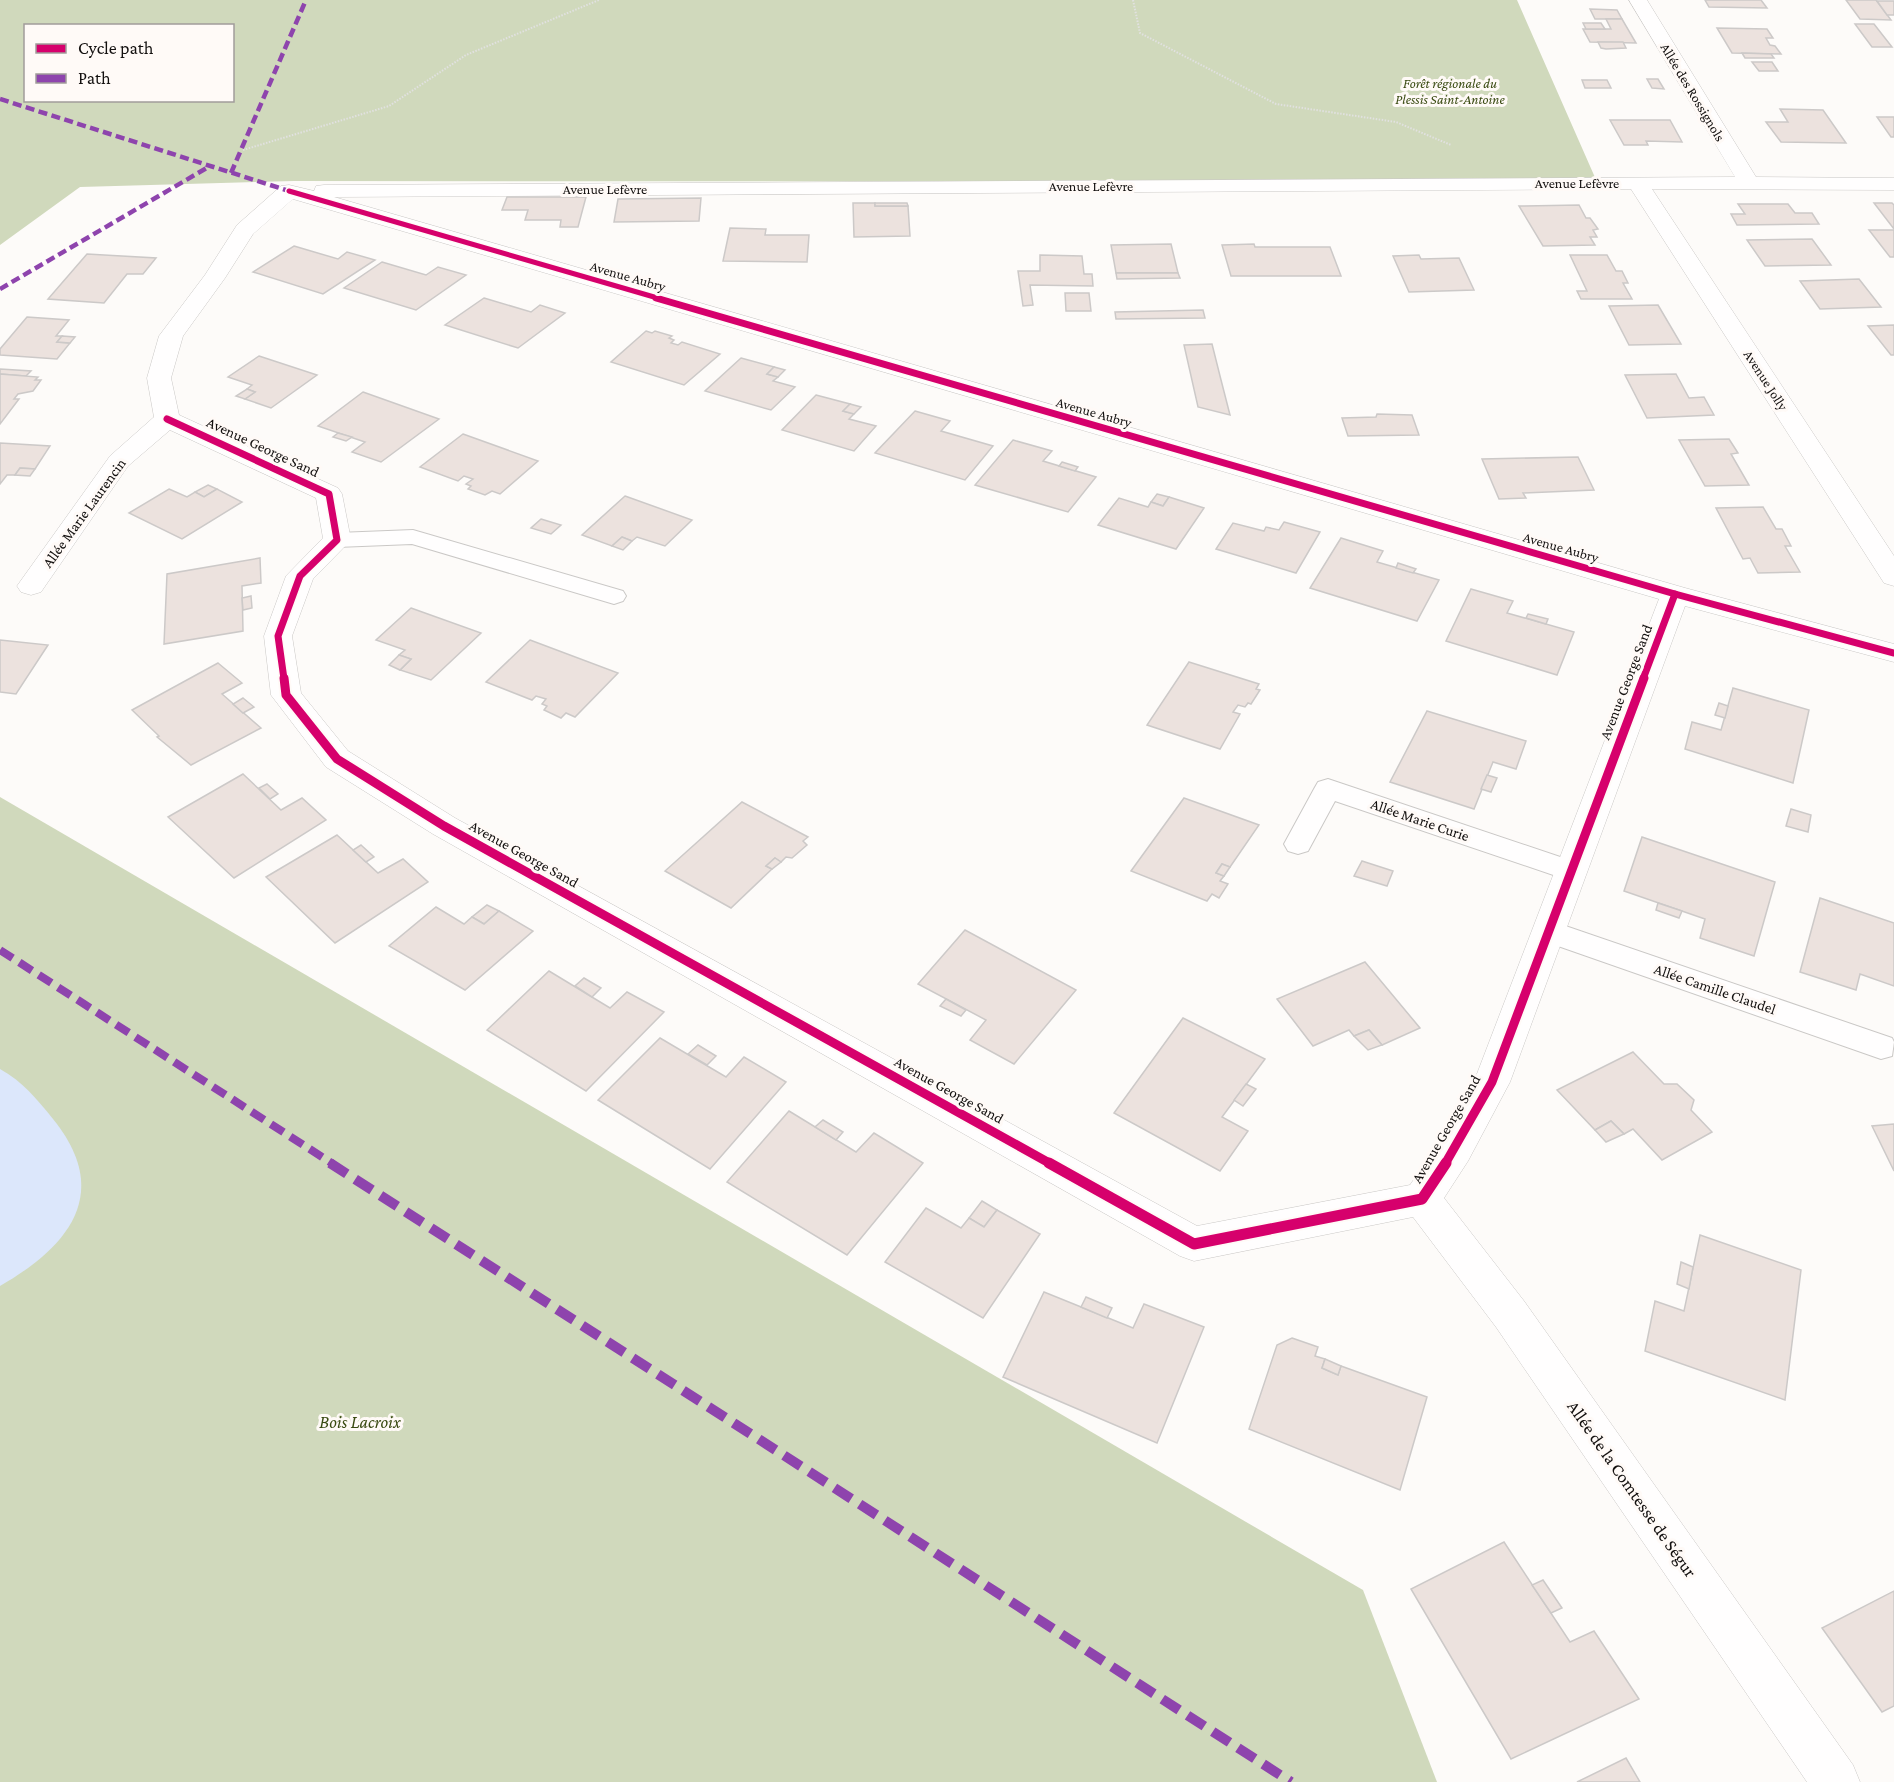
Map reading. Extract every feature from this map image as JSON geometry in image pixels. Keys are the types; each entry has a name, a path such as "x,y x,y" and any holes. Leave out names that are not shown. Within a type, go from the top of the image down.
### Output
{"street":[{"name":"Allée des Rossignols","path":"1638,0 1749,183"},
{"name":"Avenue Lefèvre","path":"289,191 1637,183 1894,184"},
{"name":"Avenue Jolly","path":"1637,183 1894,577"},
{"path":"167,419 159,378 171,336 214,278 244,230 289,191"},
{"name":"Avenue Aubry","path":"289,191 1675,594 1894,653"},
{"name":"Avenue George Sand","path":"167,419 329,494 337,540 300,576 278,636 286,695 337,759 444,826 1194,1244 1422,1199 1455,1150 1492,1082 1675,594"},
{"name":"Allée Marie Laurencin","path":"31,586 119,461 167,419"},
{"name":"Allée de la Comtesse de Ségur","path":"1422,1199 1510,1314 1836,1782"}],"lane":[{"path":"337,540 413,537 614,596"},
{"name":"Allée Marie Curie","path":"1298,844 1328,789 1572,871"},
{"name":"Allée Camille Claudel","path":"1548,931 1881,1047"}],"path":[{"path":"243,150 389,106 466,55 599,0"},
{"path":"1133,0 1140,33 1276,104 1396,122 1448,144 1458,145"}],"green space":[{"name":"Forêt régionale du Plessis Saint-Antoine","path":"0,0 1517,0 1597,182 294,181 80,187 0,245"},
{"name":"Bois Lacroix","path":"0,797 1363,1590 1437,1782 0,1782"}],"water":[{"path":"0,1069 16,1079 35,1097 71,1145 80,1170 81,1193 75,1214 64,1234 47,1253 0,1286"}],"building":[{"path":"1705,0 1761,0 1767,8 1709,7"},
{"path":"1846,0 1876,0 1891,20 1860,19"},
{"path":"1877,1 1894,1 1894,15 1887,15"},
{"path":"1590,9 1617,10 1622,19 1595,19"},
{"path":"1606,19 1622,19 1636,43 1590,42 1583,29 1611,29"},
{"path":"1583,23 1601,23 1605,29 1586,29"},
{"path":"1855,24 1874,24 1892,47 1872,47"},
{"path":"1717,28 1767,29 1773,38 1766,38 1770,45 1775,46 1781,54 1732,53"},
{"path":"1598,42 1623,42 1626,48 1601,48"},
{"path":"1742,53 1771,54 1774,58 1745,58"},
{"path":"1752,62 1772,62 1778,71 1759,71"},
{"path":"1647,79 1658,79 1664,89 1652,88"},
{"path":"1582,80 1607,80 1611,88 1585,88"},
{"path":"1780,109 1823,110 1846,143 1781,142 1766,122 1788,122"},
{"path":"1877,117 1894,117 1894,137 1891,137"},
{"path":"1610,120 1670,120 1682,142 1646,141 1648,145 1624,145"},
{"path":"507,197 586,197 578,227 560,227 561,220 525,220 528,210 502,210"},
{"path":"701,198 699,221 614,222 618,199"},
{"path":"853,203 908,206 910,236 854,237"},
{"path":"875,203 907,203 908,206 875,206"},
{"path":"1874,203 1894,205 1894,229"},
{"path":"1738,204 1788,204 1795,213 1812,213 1819,224 1737,225 1731,214 1745,214"},
{"path":"1579,205 1586,218 1590,218 1598,229 1593,230 1597,237 1590,237 1595,245 1543,246 1519,206"},
{"path":"730,228 766,229 765,235 809,235 807,262 723,261"},
{"path":"1869,230 1894,230 1894,257 1890,257"},
{"path":"1812,239 1831,265 1765,266 1747,240"},
{"path":"1171,244 1178,273 1116,273 1111,245"},
{"path":"1254,244 1255,247 1330,247 1341,276 1231,276 1222,245"},
{"path":"294,246 338,259 347,252 375,260 323,294 253,272"},
{"path":"87,254 156,258 143,274 127,274 104,303 48,299"},
{"path":"1040,255 1082,256 1084,274 1092,274 1093,286 1030,285 1033,305 1023,306 1018,271 1040,271"},
{"path":"1419,255 1421,259 1459,258 1474,290 1409,292 1393,256"},
{"path":"1570,255 1607,255 1616,271 1622,271 1628,283 1623,283 1632,299 1581,299 1577,291 1587,291"},
{"path":"382,262 426,275 438,267 466,275 416,310 344,288"},
{"path":"1116,273 1178,273 1180,278 1117,279"},
{"path":"1859,279 1881,307 1820,309 1800,281"},
{"path":"1065,293 1089,293 1091,311 1066,311"},
{"path":"484,298 531,312 540,305 565,313 518,348 445,325"},
{"path":"1658,305 1681,344 1629,345 1609,306"},
{"path":"1203,310 1205,318 1116,319 1115,312"},
{"path":"27,317 69,320 56,336 62,336 57,342 70,343 57,359 0,355 0,349"},
{"path":"1894,325 1894,355 1891,355 1868,326"},
{"path":"646,331 672,336 669,338 674,340 671,343 678,345 682,342 720,354 684,385 611,362"},
{"path":"62,336 75,337 70,343 57,342"},
{"path":"1212,344 1230,415 1198,407 1184,345"},
{"path":"259,356 317,375 271,408 245,399 255,392 247,389 252,385 228,377"},
{"path":"741,358 774,367 767,374 778,377 773,381 795,387 771,410 705,391"},
{"path":"774,367 785,370 778,377 767,374"},
{"path":"0,369 31,371 26,376 0,374"},
{"path":"0,374 38,377 35,380 41,380 33,391 18,394 14,399 19,399 0,424"},
{"path":"1676,374 1689,398 1704,397 1714,415 1647,418 1625,375"},
{"path":"247,389 255,392 245,399 236,396"},
{"path":"363,392 439,419 381,462 352,452 365,442 318,426"},
{"path":"816,395 850,404 843,411 854,414 849,419 876,426 854,451 782,430"},
{"path":"850,404 861,407 854,414 843,411"},
{"path":"915,411 950,421 941,431 993,446 965,480 875,453"},
{"path":"1377,414 1412,415 1419,435 1348,436 1342,418 1376,417"},
{"path":"338,433 352,437 346,441 333,437"},
{"path":"463,434 538,461 500,494 492,491 485,495 468,489 471,486 466,484 473,479 464,476 458,481 420,467"},
{"path":"1729,439 1738,453 1731,454 1749,485 1705,486 1679,440"},
{"path":"1013,440 1052,451 1043,461 1096,477 1068,512 975,485"},
{"path":"0,443 50,446 35,469 20,468 15,475 7,475 0,484"},
{"path":"1578,457 1594,490 1523,493 1526,498 1499,499 1482,459"},
{"path":"1062,462 1078,467 1075,471 1059,466"},
{"path":"20,468 35,469 30,476 15,475"},
{"path":"208,485 217,489 204,497 195,492"},
{"path":"169,489 187,497 195,492 204,497 217,489 242,502 182,539 129,513"},
{"path":"1157,494 1169,497 1163,506 1151,502"},
{"path":"625,496 692,520 665,546 637,537 632,541 622,537 612,546 582,535"},
{"path":"1169,497 1204,508 1176,549 1098,525 1119,498 1148,507 1151,502 1163,506"},
{"path":"1763,507 1776,529 1782,529 1791,546 1785,546 1800,572 1758,573 1750,558 1743,559 1716,508"},
{"path":"541,519 561,525 551,534 531,528"},
{"path":"1284,522 1320,532 1296,573 1216,549 1233,523 1264,531 1266,527 1279,530"},
{"path":"622,537 632,541 623,550 612,546"},
{"path":"1341,538 1383,551 1377,562 1439,580 1417,621 1310,588"},
{"path":"260,558 261,583 242,586 243,631 164,644 167,574"},
{"path":"1398,563 1416,569 1413,573 1396,568"},
{"path":"1471,589 1513,601 1507,613 1574,632 1557,675 1446,641"},
{"path":"251,596 252,608 243,610 242,598"},
{"path":"411,608 481,633 431,680 400,670 411,659 399,655 405,650 376,640"},
{"path":"1528,614 1548,619 1546,624 1526,618"},
{"path":"0,640 48,645 16,694 0,692"},
{"path":"530,640 618,673 575,717 566,713 561,718 544,710 547,706 542,704 546,699 536,696 532,700 486,682"},
{"path":"399,655 411,659 400,670 389,665"},
{"path":"1189,662 1259,684 1256,689 1260,690 1251,704 1248,703 1245,707 1238,705 1233,712 1240,714 1220,749 1147,725"},
{"path":"218,663 242,683 222,694 261,728 191,765 157,737 159,736 132,710"},
{"path":"1733,688 1809,710 1793,783 1685,749 1692,722 1721,730"},
{"path":"243,698 254,707 243,713 233,704"},
{"path":"1719,703 1728,706 1725,718 1715,715"},
{"path":"1427,711 1526,741 1516,769 1493,762 1474,809 1390,782"},
{"path":"243,774 281,810 302,798 326,820 234,878 168,817"},
{"path":"1487,775 1497,778 1491,792 1481,789"},
{"path":"267,784 278,794 270,799 259,788"},
{"path":"1184,798 1259,825 1230,867 1222,864 1216,873 1224,876 1220,881 1228,884 1219,898 1212,894 1207,901 1131,871"},
{"path":"742,802 808,837 803,841 807,845 792,858 786,857 781,862 775,858 766,866 772,869 731,908 665,871"},
{"path":"1791,809 1811,815 1808,832 1786,826"},
{"path":"337,835 378,873 403,859 428,882 335,943 266,877"},
{"path":"1642,837 1775,882 1754,956 1700,938 1705,919 1624,891"},
{"path":"361,845 374,857 366,862 353,850"},
{"path":"775,858 781,862 772,869 766,866"},
{"path":"1362,861 1393,871 1387,886 1354,876"},
{"path":"1222,864 1230,867 1224,876 1216,873"},
{"path":"1820,898 1894,923 1894,986 1860,974 1856,990 1800,972"},
{"path":"1658,903 1682,911 1679,918 1656,910"},
{"path":"487,905 499,911 484,924 472,917"},
{"path":"436,907 464,924 472,917 484,924 499,911 533,931 465,990 389,946"},
{"path":"965,930 1076,990 1014,1064 970,1040 986,1020 918,984"},
{"path":"1365,962 1420,1028 1382,1045 1369,1030 1354,1036 1349,1030 1313,1046 1277,999"},
{"path":"549,971 610,1008 627,992 664,1012 586,1091 487,1030"},
{"path":"584,978 601,988 592,997 575,986"},
{"path":"946,999 966,1010 961,1016 940,1006"},
{"path":"1183,1018 1265,1059 1222,1117 1248,1131 1220,1171 1114,1113"},
{"path":"1369,1030 1382,1045 1368,1050 1354,1036"},
{"path":"660,1038 726,1077 744,1057 786,1082 710,1169 598,1100"},
{"path":"698,1045 716,1056 707,1065 688,1054"},
{"path":"1633,1052 1664,1084 1677,1084 1694,1100 1691,1110 1712,1132 1662,1160 1633,1129 1624,1134 1611,1121 1595,1130 1557,1090"},
{"path":"1246,1084 1256,1089 1243,1106 1234,1100"},
{"path":"789,1111 856,1152 874,1133 923,1163 847,1255 727,1182"},
{"path":"823,1120 843,1132 836,1140 815,1127"},
{"path":"1611,1121 1624,1134 1606,1142 1595,1130"},
{"path":"1894,1124 1894,1171 1872,1126"},
{"path":"982,1201 997,1210 984,1227 969,1218"},
{"path":"926,1208 961,1228 969,1218 984,1227 997,1210 1040,1234 983,1318 885,1262"},
{"path":"1700,1235 1801,1270 1785,1400 1645,1351 1655,1301 1684,1311"},
{"path":"1681,1262 1693,1267 1689,1289 1677,1284"},
{"path":"1044,1292 1133,1328 1144,1304 1204,1327 1157,1443 1003,1377"},
{"path":"1086,1297 1112,1308 1107,1318 1081,1307"},
{"path":"1292,1338 1318,1347 1315,1356 1325,1359 1322,1368 1338,1375 1341,1366 1427,1397 1400,1490 1249,1429 1277,1345"},
{"path":"1325,1359 1341,1366 1338,1375 1322,1368"},
{"path":"1504,1542 1570,1642 1594,1631 1639,1699 1511,1759 1411,1589"},
{"path":"1543,1580 1562,1608 1551,1613 1532,1585"},
{"path":"1894,1591 1894,1706 1882,1712 1822,1628"},
{"path":"1626,1758 1640,1782 1577,1782"}],"marked path":[{"path":"231,173 306,0"},
{"path":"0,99 289,191"},
{"path":"0,289 210,166"},
{"path":"0,950 1291,1782"}],"cycle path":[{"path":"289,191 1675,594 1894,653"},
{"path":"167,419 329,494 337,540 300,576 278,636 286,695 337,759 444,826 1194,1244 1422,1199 1455,1150 1492,1082 1675,594"}]}
